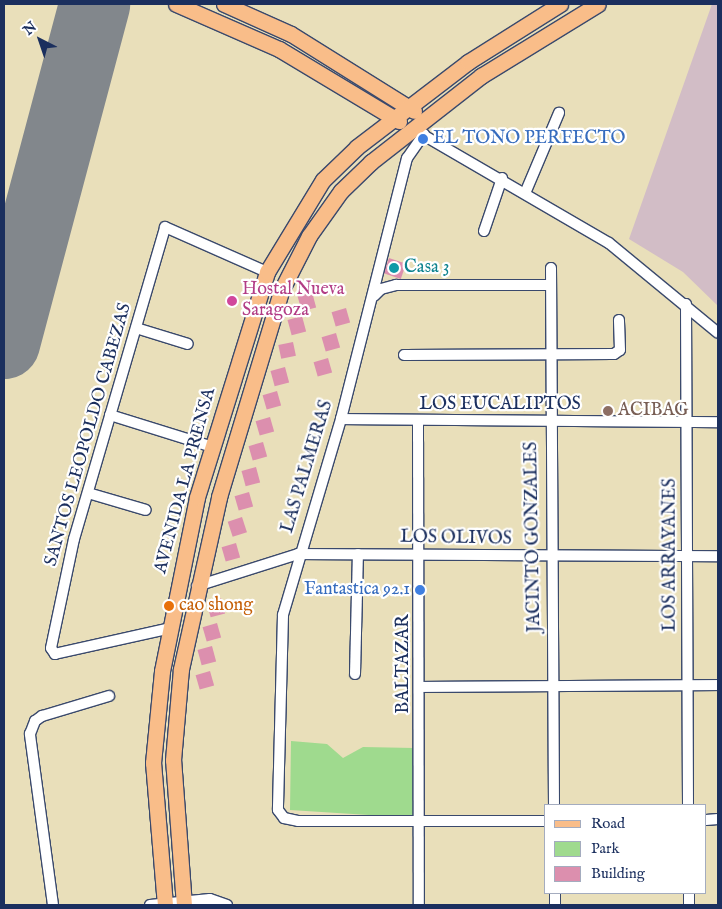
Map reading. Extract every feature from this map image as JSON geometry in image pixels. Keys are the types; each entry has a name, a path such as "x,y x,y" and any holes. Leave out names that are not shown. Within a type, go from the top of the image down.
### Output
{"main road":[{"path":"176,4 279,50 417,131"},
{"path":"224,4 291,34 424,118"},
{"name":"AVENIDA LA PRENSA","path":"160,904 153,763 171,628 197,497 267,272 323,180 406,106 560,4"},
{"name":"AVENIDA LA PRENSA","path":"183,903 173,760 181,669 197,586 281,291 309,236 341,191 417,131 424,118 538,38 598,4"}],"street":[{"path":"526,190 559,113"},
{"path":"417,131 526,190 610,243 686,304 718,333"},
{"name":"LAS PALMERAS","path":"417,131 407,158 374,296 341,419 298,554 283,614 278,810 284,818 420,823"},
{"path":"484,231 502,178"},
{"name":"SANTOS LEOPOLDO CABEZAS","path":"171,628 55,654 51,648 88,493 167,226 267,272"},
{"name":"JACINTO GONZALES","path":"551,268 548,421 554,804"},
{"path":"374,296 381,288 396,285 550,285"},
{"name":"LOS ARRAYANES","path":"686,304 688,804"},
{"path":"404,355 618,353 619,320"},
{"path":"136,328 188,344"},
{"path":"110,415 213,447"},
{"name":"LOS EUCALIPTOS","path":"341,419 418,422 718,422"},
{"name":"BALTAZAR","path":"418,422 420,554 419,905"},
{"path":"88,493 146,510"},
{"name":"LOS OLIVOS","path":"197,586 298,554 718,556"},
{"path":"355,674 358,554"},
{"path":"420,687 718,685"},
{"path":"53,905 30,734 34,720 42,716 109,696"},
{"path":"420,823 544,821"},
{"path":"160,904 210,899 227,905"}],"shaded area":[{"path":"712,4 718,4 718,306 683,272 629,239"}],"green space":[{"path":"291,741 327,744 343,758 363,747 414,748 416,818 290,810"}],"building":[{"name":"Casa 3","path":"389,258 406,264 401,279 384,273"},
{"path":"312,292 316,307 302,311 298,296"},
{"path":"346,308 350,322 336,327 332,312"},
{"path":"302,316 306,331 292,335 288,320"},
{"path":"336,333 340,347 326,352 322,337"},
{"path":"293,342 296,356 281,359 278,345"},
{"path":"328,358 332,372 318,377 314,362"},
{"path":"285,367 289,382 275,386 271,371"},
{"path":"277,391 281,405 267,410 263,395"},
{"path":"270,417 274,431 260,436 256,421"},
{"path":"263,442 267,456 253,461 249,446"},
{"path":"256,467 260,482 246,486 242,471"},
{"path":"249,492 253,506 239,511 235,496"},
{"path":"242,517 247,532 233,537 228,522"},
{"path":"236,543 240,557 226,562 222,547"},
{"path":"221,598 225,613 211,617 207,602"},
{"path":"217,623 221,637 207,642 203,627"},
{"path":"212,646 216,661 202,665 198,650"},
{"path":"210,671 214,685 200,690 196,675"}],"runway":[{"path":"4,343 94,4"}],"place":[{"name":"EL TONO PERFECTO","path":"423,139"},
{"name":"Casa 3","path":"394,268"},
{"name":"Hostal Nueva Saragoza","path":"232,301"},
{"name":"ACIBAG","path":"608,411"},
{"name":"Fantastica 92.1","path":"420,590"},
{"name":"cao shong","path":"169,606"}]}
